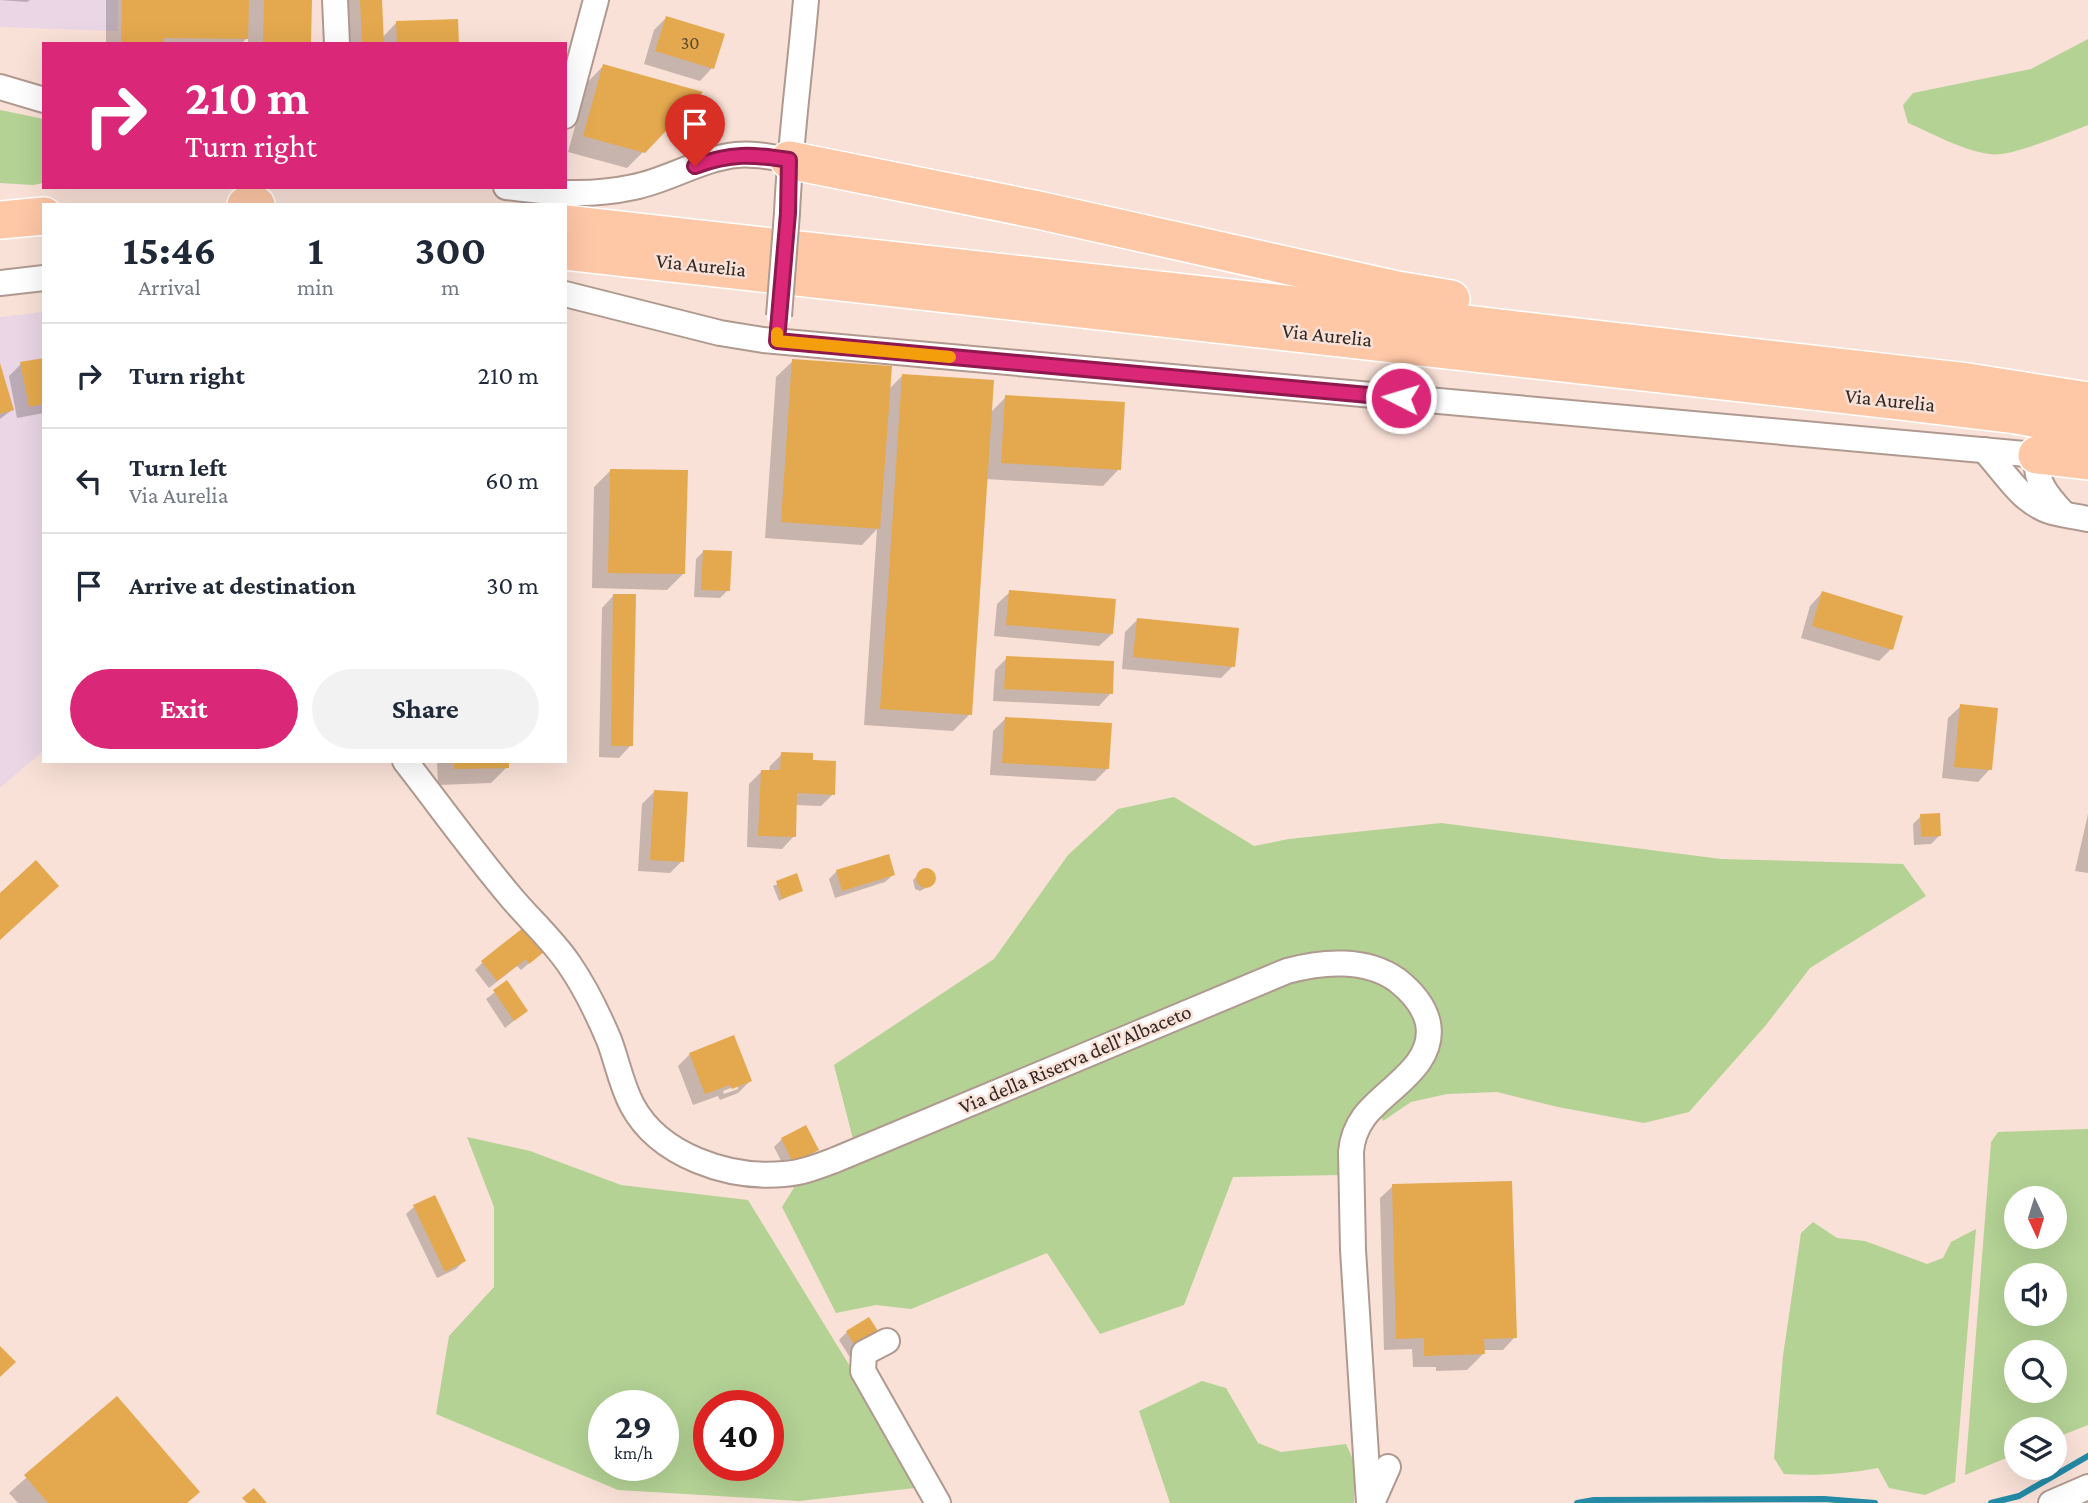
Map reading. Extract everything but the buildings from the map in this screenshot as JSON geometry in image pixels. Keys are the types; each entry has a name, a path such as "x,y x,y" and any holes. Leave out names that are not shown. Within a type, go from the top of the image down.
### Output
{"highway":[{"path":"789,160 1038,210 1397,290 1593,322 1666,347"},
{"path":"0,220 42,216"},
{"name":"Via Aurelia","path":"567,224 1666,347 1980,384 2088,401"},
{"path":"0,245 42,241"},
{"name":"Via Aurelia","path":"567,251 1931,404 2088,428"},
{"path":"2037,455 2088,461"}],"street":[{"path":"335,0 337,42"},
{"path":"567,109 596,0"},
{"path":"777,341 788,213 789,160 806,0"},
{"path":"0,87 42,99"},
{"path":"529,189 570,195 593,194 637,187 717,158 755,154 789,160"},
{"path":"0,283 42,278"},
{"name":"Via Aurelia","path":"567,294 734,336 777,341 2037,455"},
{"path":"1984,450 2028,499 2049,511 2076,516"},
{"path":"2037,455 2036,468 2040,484 2049,498 2076,516"},
{"name":"Via della Riserva dell'Albaceto","path":"407,763 510,897 552,941 574,970 609,1041 630,1102 645,1124 656,1135 685,1154 733,1171 783,1174 808,1170 1287,971 1317,965 1352,964 1376,969 1399,982 1424,1010 1429,1040 1418,1062 1364,1117 1355,1131 1351,1152 1354,1264 1370,1503"},
{"path":"887,1341 864,1353 863,1371 938,1503"},
{"path":"1370,1503 1388,1467"},
{"path":"2051,1503 2088,1487"}],"shaded area":[{"path":"0,0 118,0 118,31 0,27"},
{"path":"42,312 42,752 0,788 0,317"}],"green space":[{"path":"2088,39 2088,125 2024,149 1989,154 1968,149 1908,123 1903,105 1913,93 2031,69"},
{"path":"0,110 42,119 42,183 0,183"},
{"path":"1174,797 1254,846 1289,839 1441,823 1721,859 1903,864 1926,896 1810,968 1766,1025 1689,1112 1644,1123 1497,1092 1447,1094 1411,1102 1383,1121 1379,1111 1422,1060 1424,994 1398,966 1326,954 854,1143 834,1065 994,959 1068,855 1118,809"},
{"path":"1321,972 1365,974 1410,1000 1418,1044 1382,1085 1341,1175 1233,1177 1184,1305 1100,1334 1047,1253 911,1309 876,1305 836,1313 782,1207 800,1178"},
{"path":"2088,1129 2088,1425 2067,1433 2067,1417 2004,1417 2004,1459 1965,1475 1991,1142 1998,1132"},
{"path":"467,1137 530,1151 621,1185 748,1200 924,1487 799,1501 618,1490 596,1481 679,1481 679,1390 588,1390 588,1477 436,1414 449,1336 494,1287 494,1207"},
{"path":"1813,1222 1837,1238 1865,1241 1927,1264 1943,1258 1951,1242 1976,1229 1955,1482 1925,1495 1889,1488 1878,1468 1831,1474 1784,1474 1774,1458 1783,1356 1801,1233"},
{"path":"1202,1381 1226,1388 1258,1443 1281,1452 1346,1444 1355,1464 1354,1503 1170,1503 1139,1411"}],"waterway":[{"path":"1991,1503 2019,1496 2088,1456"},
{"path":"1577,1503 1594,1500 1824,1499 1875,1503"}],"slow traffic":[{"path":"777,333 777,341 950,357"}],"route":[{"path":"695,166 717,158 737,155 755,154 789,160 788,213 777,341 1401,398"}]}
